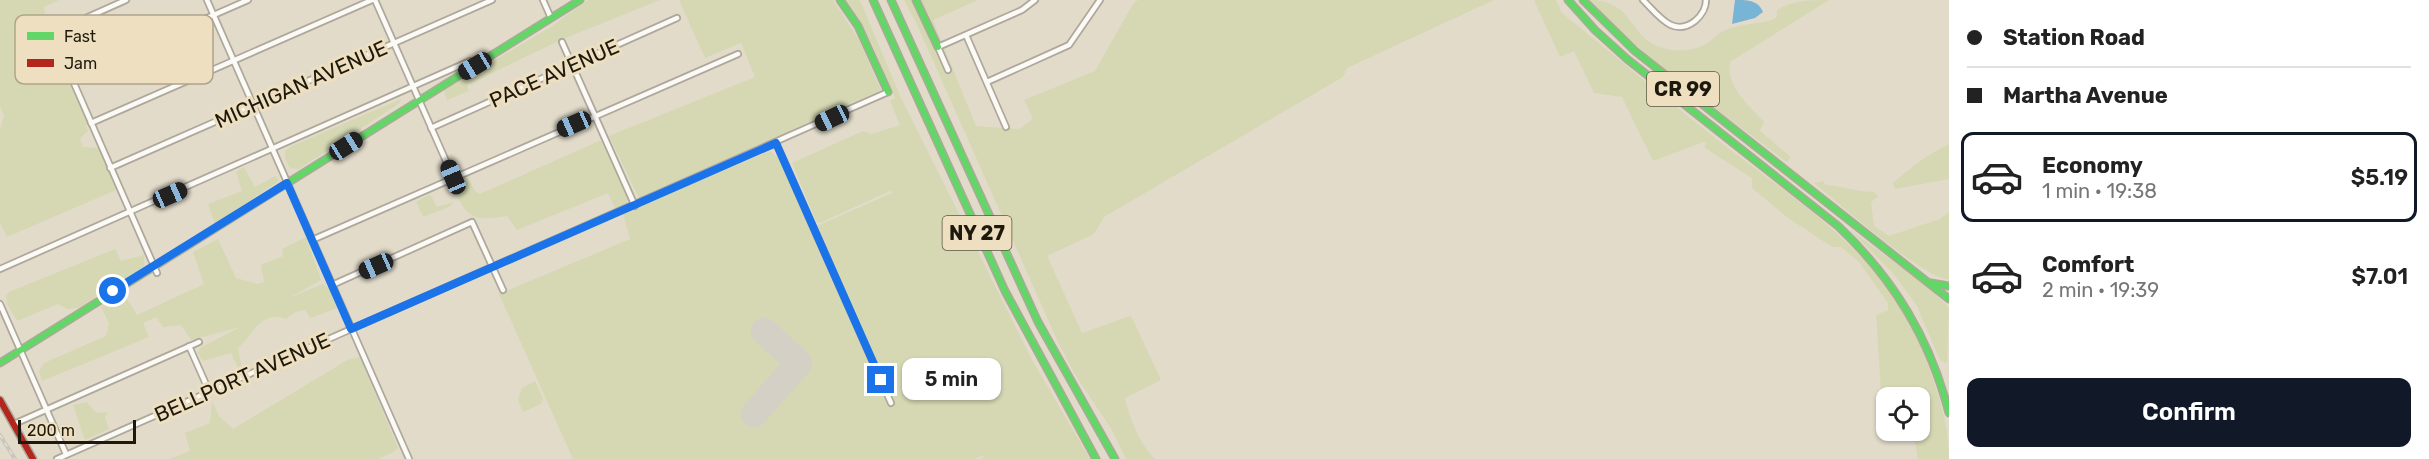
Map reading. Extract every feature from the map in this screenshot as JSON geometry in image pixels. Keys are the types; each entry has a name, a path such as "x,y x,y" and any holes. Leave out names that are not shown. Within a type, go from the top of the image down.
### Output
{"main road":[{"path":"0,363 580,0"},
{"path":"840,0 858,26 888,92"},
{"name":"NY 27","path":"872,0 1025,334 1096,459"},
{"name":"NY 27","path":"891,0 1038,322 1115,459"},
{"path":"916,0 938,47"},
{"name":"CR 99","path":"1568,0 1622,55 1853,240 1892,285 1927,346 1949,413"},
{"name":"CR 99","path":"1583,0 1630,47 1949,299"},
{"path":"1793,190 1801,183"},
{"path":"1924,280 1940,286 1949,286"},
{"path":"0,400 33,459"}],"street":[{"path":"92,15 126,0"},
{"path":"207,0 409,459"},
{"path":"213,15 248,0"},
{"path":"213,69 373,0 453,177"},
{"name":"MICHIGAN AVENUE","path":"110,168 492,0"},
{"path":"543,0 551,18"},
{"path":"948,70 938,47 1023,10 1035,0"},
{"path":"987,82 1069,45 1100,0"},
{"path":"1643,0 1668,25 1677,28 1688,26 1700,17 1706,0"},
{"name":"PACE AVENUE","path":"431,128 677,18"},
{"path":"966,35 1006,127"},
{"path":"562,42 634,206"},
{"path":"312,240 738,54"},
{"path":"0,269 470,61"},
{"path":"75,84 157,273"},
{"path":"91,123 179,84"},
{"name":"BELLPORT AVENUE","path":"57,459 888,92"},
{"path":"776,143 891,403"},
{"path":"332,285 472,222 503,291"},
{"path":"0,304 66,454"},
{"path":"14,424 199,342"},
{"path":"189,346 209,391"}],"green space":[{"path":"0,0 59,0 44,7 45,15 15,15 15,84 72,84 89,123 86,125 88,131 80,138 83,147 98,148 123,187 7,237 0,223 0,129 4,116 0,106"},
{"path":"588,0 660,0 563,39 467,85 469,91 447,100 444,90 549,28"},
{"path":"679,0 833,0 858,38 881,90 639,198 609,136 755,77 741,43 705,58"},
{"path":"845,0 859,0 863,7 900,96 1031,358 1090,459 981,459 986,454 975,459 573,459 499,294 630,239 623,213 770,151 780,159 850,320 855,314 815,227 894,192 890,191 820,223 816,221 792,163 863,131 871,134 900,125 890,101 895,98 872,44"},
{"path":"904,0 978,0 933,20 976,126 1019,129 1033,119 1024,100 1095,71 1134,2 1139,0 1494,0 1347,68 1343,77 1104,217 1094,234 1047,256 1082,333 1130,316 1161,380 1125,398 1136,431 1144,446 1155,459 1126,459 1112,430 1074,373 1058,342"},
{"path":"1534,0 1556,0 1562,13 1844,240 1871,268 1896,300 1916,337 1942,409 1948,438 1949,459 1918,459 1915,441 1930,441 1930,387 1881,387 1876,315 1888,310 1888,303 1859,262 1841,247 1832,247 1787,217 1752,188 1752,178 1705,148 1706,141 1653,161 1622,97 1594,93 1574,51 1560,57"},
{"path":"1590,0 1615,6 1643,37 1652,43 1668,50 1680,50 1692,49 1708,43 1721,32 1741,25 1772,20 1777,17 1777,10 1789,4 1829,0 1730,62 1731,79 1739,95 1764,122 1760,131 1791,157 1787,162 1660,65 1612,23"},
{"path":"401,99 400,103 299,169 290,168 285,159 285,151 292,146"},
{"path":"599,141 604,142 629,198 625,206 615,208 608,193 517,230 507,216 485,218 471,215 461,203 451,184 466,176 476,192 480,194"},
{"path":"1949,144 1949,179 1895,189 1893,183 1899,177"},
{"path":"244,167 255,187 275,176 279,181 215,224 208,204 242,191 236,172"},
{"path":"1823,181 1826,185 1874,192 1878,197 1871,202 1874,226 1889,236 1940,219 1949,212 1949,279 1922,268 1814,183"},
{"path":"430,194 437,207 454,202 449,207 423,217 416,202"},
{"path":"1849,229 1930,288 1949,308 1947,363 1940,360 1916,304 1892,272"},
{"path":"306,237 321,280 289,298 323,284 329,288 337,308 310,318 305,310 295,312 286,319 270,317 264,320 238,348 242,369 239,370 231,353 203,361 198,353 200,348 240,327 191,340 181,325 163,327 156,317 143,323 149,337 42,381 39,371 44,363 106,336 109,323 101,307 122,291 137,315 204,284 193,252 218,239 236,278 258,284 264,282 261,265 283,256 282,249"},
{"path":"115,249 121,261 144,255 144,266 79,308 68,309 58,304 17,321 7,304 6,296 9,292"},
{"path":"360,357 398,448 392,453 377,459 170,459 190,451 185,433 210,423 212,401 219,416 233,429 349,359"},
{"path":"535,381 543,399 541,404 523,412 518,400 522,388"},
{"path":"87,402 96,413 108,412 105,417 109,429 85,440 73,405"}],"water":[{"path":"1735,0 1755,3 1763,12 1755,18 1732,24"}],"runway":[{"path":"754,414 799,363 764,331"}],"railway":[{"path":"0,435 15,459"}],"traffic: fast":[{"path":"0,363 580,0"},
{"path":"840,0 858,26 888,92"},
{"path":"873,0 1005,291 1096,459"},
{"path":"891,0 1038,322 1115,459"},
{"path":"916,0 938,47"},
{"path":"1568,0 1595,30 1627,59 1838,226 1858,246 1893,289 1920,335 1932,360 1949,413"},
{"path":"1583,0 1635,51 1949,299"},
{"path":"1931,283 1949,286"}],"traffic: jam":[{"path":"0,400 33,459"}],"route":[{"path":"113,291 287,183 351,329 776,143 881,380"}]}
